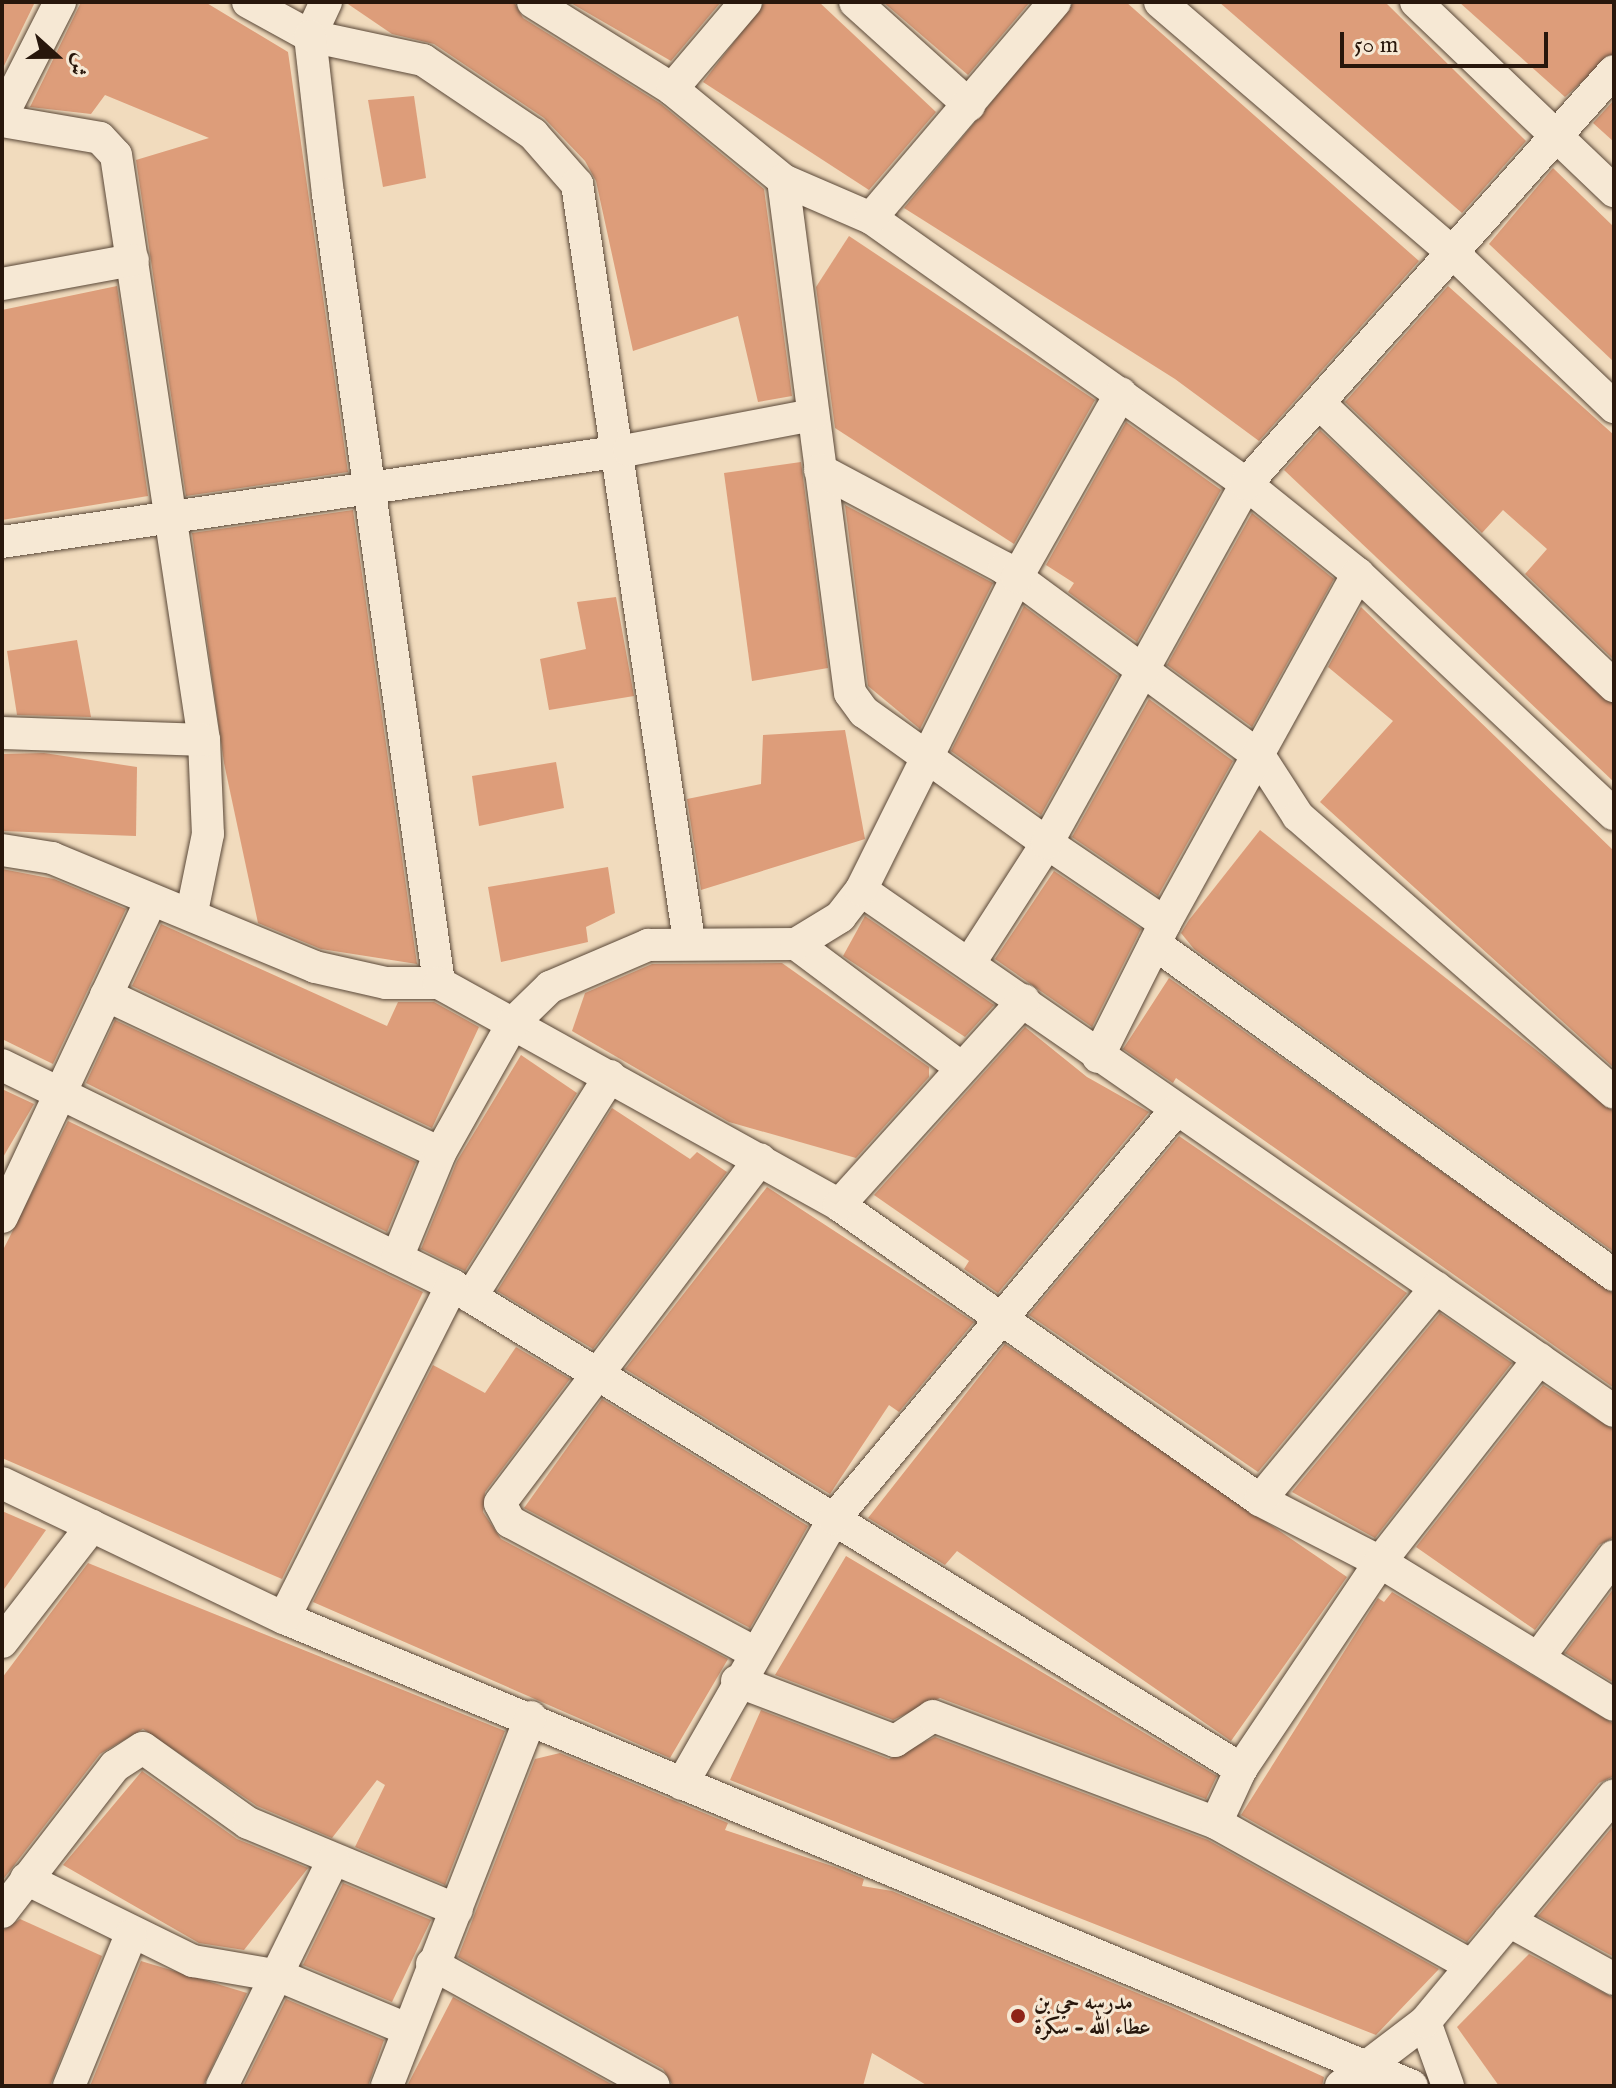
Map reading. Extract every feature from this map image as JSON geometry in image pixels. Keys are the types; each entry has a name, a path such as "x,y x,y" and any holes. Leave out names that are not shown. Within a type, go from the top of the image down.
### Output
{"street":[{"path":"60,2 2,118 108,143 116,155 173,514 204,740 208,834 192,912"},
{"path":"248,2 310,36 423,60 560,160 582,204 689,941"},
{"path":"326,2 310,36 439,983"},
{"path":"533,2 672,89 783,180 871,218 1246,484 1358,574 1611,806"},
{"path":"672,89 746,2"},
{"path":"855,2 969,105"},
{"path":"871,218 1055,2"},
{"path":"1160,2 1453,253 1614,407"},
{"path":"1416,2 1614,191"},
{"path":"971,961 1047,843 1246,484 1614,71"},
{"path":"783,180 850,693 924,758 1047,843 1160,934 1614,1275"},
{"path":"2,284 133,260"},
{"path":"397,1258 440,1153 513,1023 550,987 598,961 689,941 796,944 825,930 861,890 924,758 1017,577 1121,393"},
{"path":"1319,403 1614,686"},
{"path":"2,542 373,483 616,451 813,415"},
{"path":"820,470 1017,577 1260,757 1298,816 1614,1093"},
{"path":"1098,1057 1160,934 1358,574"},
{"path":"2,733 204,740"},
{"path":"2,850 52,858 150,902 192,912 315,967 386,983 439,983 839,1205 1260,1500 1380,1562 1614,1705"},
{"path":"861,890 971,961 1098,1057 1614,1411"},
{"path":"2,1217 11,1175 59,1093 150,902"},
{"path":"796,944 962,1068"},
{"path":"106,995 440,1153"},
{"path":"839,1205 1024,1000"},
{"path":"2,1065 462,1291 1241,1769"},
{"path":"284,1618 462,1291 610,1076"},
{"path":"682,1784 752,1651 834,1519 999,1315 1176,1110"},
{"path":"752,1651 502,1515 504,1496 600,1376 760,1159"},
{"path":"1260,1500 1436,1288"},
{"path":"1216,1823 1241,1769 1380,1562 1539,1359"},
{"path":"2,1483 284,1618 531,1717 682,1784 1372,2064 1412,2086"},
{"path":"2,1642 92,1526"},
{"path":"1538,1658 1614,1556"},
{"path":"737,1681 895,1741 933,1716 1216,1823 1470,1965"},
{"path":"387,2086 432,1964 457,1910 531,1717"},
{"path":"2,1912 115,1766 143,1748 248,1823 457,1910"},
{"path":"1341,2086 1425,2022 1614,1795"},
{"path":"222,2086 280,1976 333,1860"},
{"path":"26,1879 131,1935 214,1967 280,1976 407,2029"},
{"path":"1509,1921 1614,1979"},
{"path":"69,2086 131,1935"},
{"path":"432,1964 654,2086"},
{"path":"1425,2022 1448,2086"}],"building":[{"path":"2,2 35,2 2,70"},
{"path":"81,2 205,2 288,52 348,472 186,496 136,160 209,138 105,95 91,114 30,107"},
{"path":"345,2 514,2 523,18 661,104 764,189 792,396 758,402 738,316 633,351 596,181 585,161 544,118 434,44 392,34"},
{"path":"569,2 721,2 671,61"},
{"path":"765,2 819,2 936,112 869,190 703,82"},
{"path":"883,2 1030,2 968,75"},
{"path":"1074,2 1126,2 1419,261 1259,441 1175,379 904,208"},
{"path":"1219,2 1385,2 1526,141 1462,213"},
{"path":"1459,2 1614,2 1614,53 1565,97"},
{"path":"414,96 426,178 383,187 368,100"},
{"path":"1614,100 1614,142 1593,123"},
{"path":"1553,168 1614,227 1614,362 1489,244"},
{"path":"849,236 1095,400 1014,544 835,428 816,287"},
{"path":"117,286 148,496 2,520 2,310"},
{"path":"1448,286 1614,435 1614,660 1525,574 1547,549 1503,510 1482,533 1345,402"},
{"path":"1126,422 1221,490 1137,642 1068,592 1074,583 1046,565"},
{"path":"1320,430 1614,704 1614,782 1284,470"},
{"path":"801,462 828,668 752,681 724,473"},
{"path":"845,505 993,583 920,729 868,686"},
{"path":"353,510 417,964 321,949 258,923 224,763 192,533"},
{"path":"1252,513 1334,579 1252,727 1167,665"},
{"path":"616,597 634,696 549,710 540,659 586,649 577,602"},
{"path":"1024,606 1118,676 1041,815 951,751"},
{"path":"1361,607 1614,851 1614,1068 1320,802 1393,721 1328,667"},
{"path":"77,640 91,717 17,715 7,651"},
{"path":"1149,699 1233,761 1158,896 1072,837"},
{"path":"845,730 865,839 701,890 687,799 761,784 763,735"},
{"path":"44,753 137,767 136,836 2,831 2,754"},
{"path":"556,762 564,808 479,826 472,776"},
{"path":"1260,830 1614,1112 1614,1252 1194,949 1181,933"},
{"path":"608,867 615,913 586,927 588,942 501,962 488,887"},
{"path":"2,869 54,879 126,909 53,1064 2,1039"},
{"path":"1054,871 1141,929 1092,1027 995,959"},
{"path":"865,916 994,1005 965,1037 843,956"},
{"path":"161,924 387,1026 398,1002 434,1002 479,1027 432,1128 132,986"},
{"path":"782,963 929,1067 929,1077 856,1158 729,1122 572,1031 585,993 652,964"},
{"path":"1169,978 1614,1294 1614,1388 1176,1078 1173,1083 1123,1049"},
{"path":"115,1020 416,1162 387,1232 86,1083"},
{"path":"1025,1027 1087,1077 1149,1112 998,1293 964,1269 969,1261 874,1195"},
{"path":"521,1055 577,1093 465,1271 421,1249 457,1161"},
{"path":"2,1089 34,1104 2,1159"},
{"path":"612,1108 690,1159 697,1152 727,1172 593,1349 497,1291"},
{"path":"68,1121 423,1292 282,1579 2,1458 2,1252"},
{"path":"1179,1136 1407,1293 1258,1472 1029,1315"},
{"path":"767,1187 974,1322 899,1412 889,1405 830,1494 625,1369"},
{"path":"1440,1313 1512,1363 1375,1538 1292,1492"},
{"path":"1005,1344 1347,1577 1231,1741 957,1551 945,1565 868,1518"},
{"path":"516,1347 570,1379 485,1492 483,1512 501,1539 728,1659 670,1758 313,1602 433,1365 485,1393"},
{"path":"1543,1385 1614,1430 1614,1537 1599,1545 1535,1630 1416,1547"},
{"path":"602,1399 808,1526 750,1628 524,1508"},
{"path":"2,1511 46,1530 2,1592"},
{"path":"846,1556 1217,1776 1206,1799 940,1698 893,1720 775,1675"},
{"path":"88,1563 505,1731 445,1885 355,1847 385,1785 377,1780 332,1838 257,1806 143,1729 100,1754 2,1881 2,1678"},
{"path":"1614,1588 1614,1683 1565,1653"},
{"path":"1392,1592 1614,1724 1614,1776 1599,1783 1467,1942 1241,1815 1378,1598 1384,1602"},
{"path":"761,1710 889,1759 935,1737 1208,1840 1439,1969 1376,2035 730,1780"},
{"path":"560,1753 728,1823 725,1830 835,1867 864,1879 862,1886 892,1891 1171,2007 1324,2077 1322,2086 928,2086 872,2053 863,2086 673,2086 663,2069 458,1957 535,1759"},
{"path":"142,1771 237,1839 308,1868 244,1950 199,1943 63,1865"},
{"path":"1614,1825 1614,1957 1538,1916"},
{"path":"343,1883 431,1920 392,2002 303,1965"},
{"path":"20,1919 102,1956 50,2086 2,2086 2,1931"},
{"path":"1529,1954 1614,1998 1614,2086 1499,2086 1457,2027"},
{"path":"141,1961 247,1993 203,2086 90,2086"},
{"path":"453,1997 615,2086 407,2086"},
{"path":"286,1999 384,2040 368,2086 243,2086"}],"place":[{"name":"مدرسه حي بن عطاء الله - سكرة","path":"1018,2016"}]}
